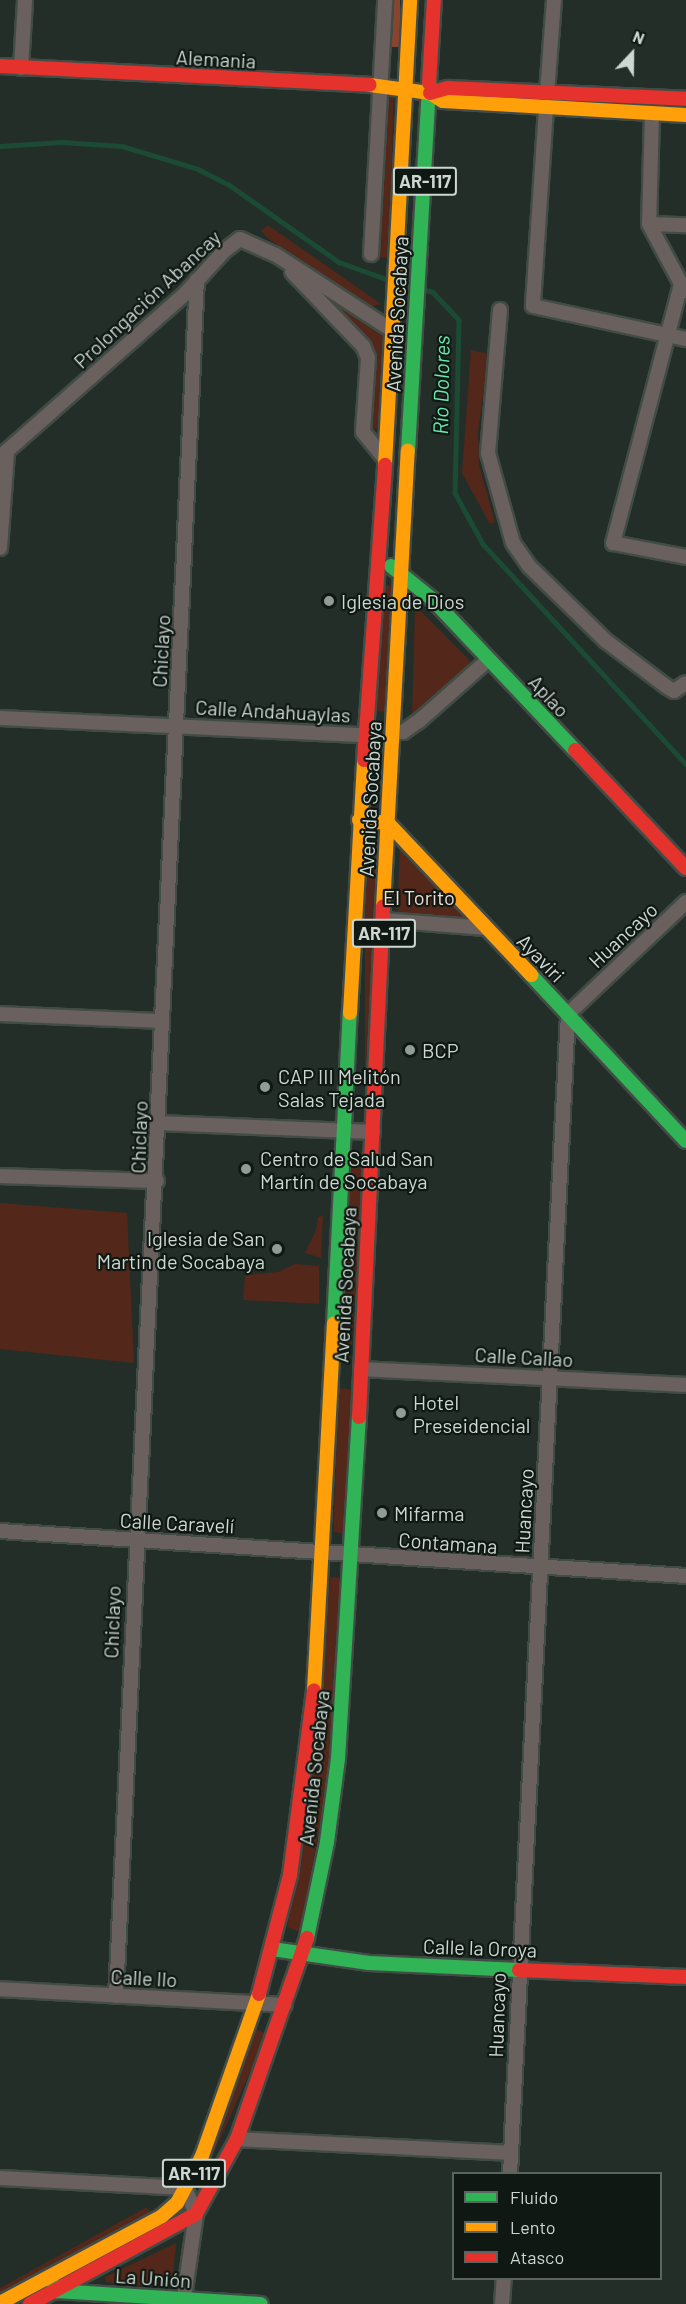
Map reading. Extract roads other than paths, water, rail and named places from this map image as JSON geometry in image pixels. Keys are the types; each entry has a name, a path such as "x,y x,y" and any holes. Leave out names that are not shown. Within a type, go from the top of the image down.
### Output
{"main road":[{"name":"Avenida Socabaya","path":"0,2303 162,2216 185,2188 202,2156 256,2004 273,1949 290,1875 310,1736 323,1552 359,820 386,459 410,0"},
{"name":"Avenida Socabaya","path":"196,2214 237,2139 302,1955 335,1789 352,1555 388,823 434,0"},
{"name":"Alemania","path":"0,66 379,86 430,93"},
{"path":"430,93 448,88 686,99"},
{"path":"430,93 443,101 686,115"},
{"name":"Aplao","path":"378,557 402,573 686,868"},
{"path":"359,820 388,823"},
{"name":"Ayaviri","path":"388,823 686,1141"},
{"name":"Calle la Oroya","path":"273,1949 369,1963 686,1977"},
{"name":"AR-117","path":"30,2304 196,2214"},
{"path":"50,2278 57,2291"},
{"name":"La Unión","path":"57,2291 183,2302 261,2304"}],"street":[{"path":"21,68 25,0"},
{"path":"371,254 385,0"},
{"path":"547,93 554,0"},
{"path":"546,108 533,306 686,339"},
{"path":"652,113 649,224 684,288 666,335 613,543 686,557"},
{"path":"649,224 686,225"},
{"name":"Prolongación Abancay","path":"3,455 240,239 276,255 393,331"},
{"path":"276,255 363,346 368,358 363,432 386,459"},
{"name":"Chiclayo","path":"117,1996 135,1540 160,1123 162,1021 197,280"},
{"path":"500,310 488,453 513,543 530,567 606,640 667,687 674,690 686,682"},
{"path":"0,548 3,455"},
{"path":"393,732 403,732 419,721 488,660"},
{"name":"Calle Andahuaylas","path":"0,718 365,735"},
{"name":"Huancayo","path":"510,2172 518,1969 568,1014 686,902"},
{"path":"385,920 485,928"},
{"path":"0,1014 162,1021"},
{"path":"160,1123 373,1132"},
{"path":"0,1176 157,1181"},
{"name":"Calle Callao","path":"361,1369 550,1377 686,1386"},
{"name":"Calle Caravelí","path":"0,1532 352,1555"},
{"name":"Contamana","path":"352,1555 540,1569 686,1576"},
{"name":"Calle Ilo","path":"0,1989 285,2005"},
{"path":"237,2139 511,2153"},
{"path":"0,2178 185,2188 196,2214 183,2302"},
{"path":"502,2304 504,2280"}],"waterway":[{"name":"Río Dolores","path":"0,146 61,142 122,146 198,169 228,184 339,262 389,280"},
{"name":"Río Dolores","path":"423,289 433,292 459,320 455,493 483,544 686,764"}],"place":[{"name":"Iglesia de Dios","path":"329,601"},
{"name":"BCP","path":"410,1050"},
{"name":"CAP III Melitón Salas Tejada","path":"265,1087"},
{"name":"Centro de Salud San Martín de Socabaya","path":"246,1169"},
{"name":"Iglesia de San Martin de Socabaya","path":"277,1249"},
{"name":"Hotel Preseidencial","path":"401,1413"},
{"name":"Mifarma","path":"382,1513"}],"park label":[{"name":"El Torito","path":"419,897"}]}
